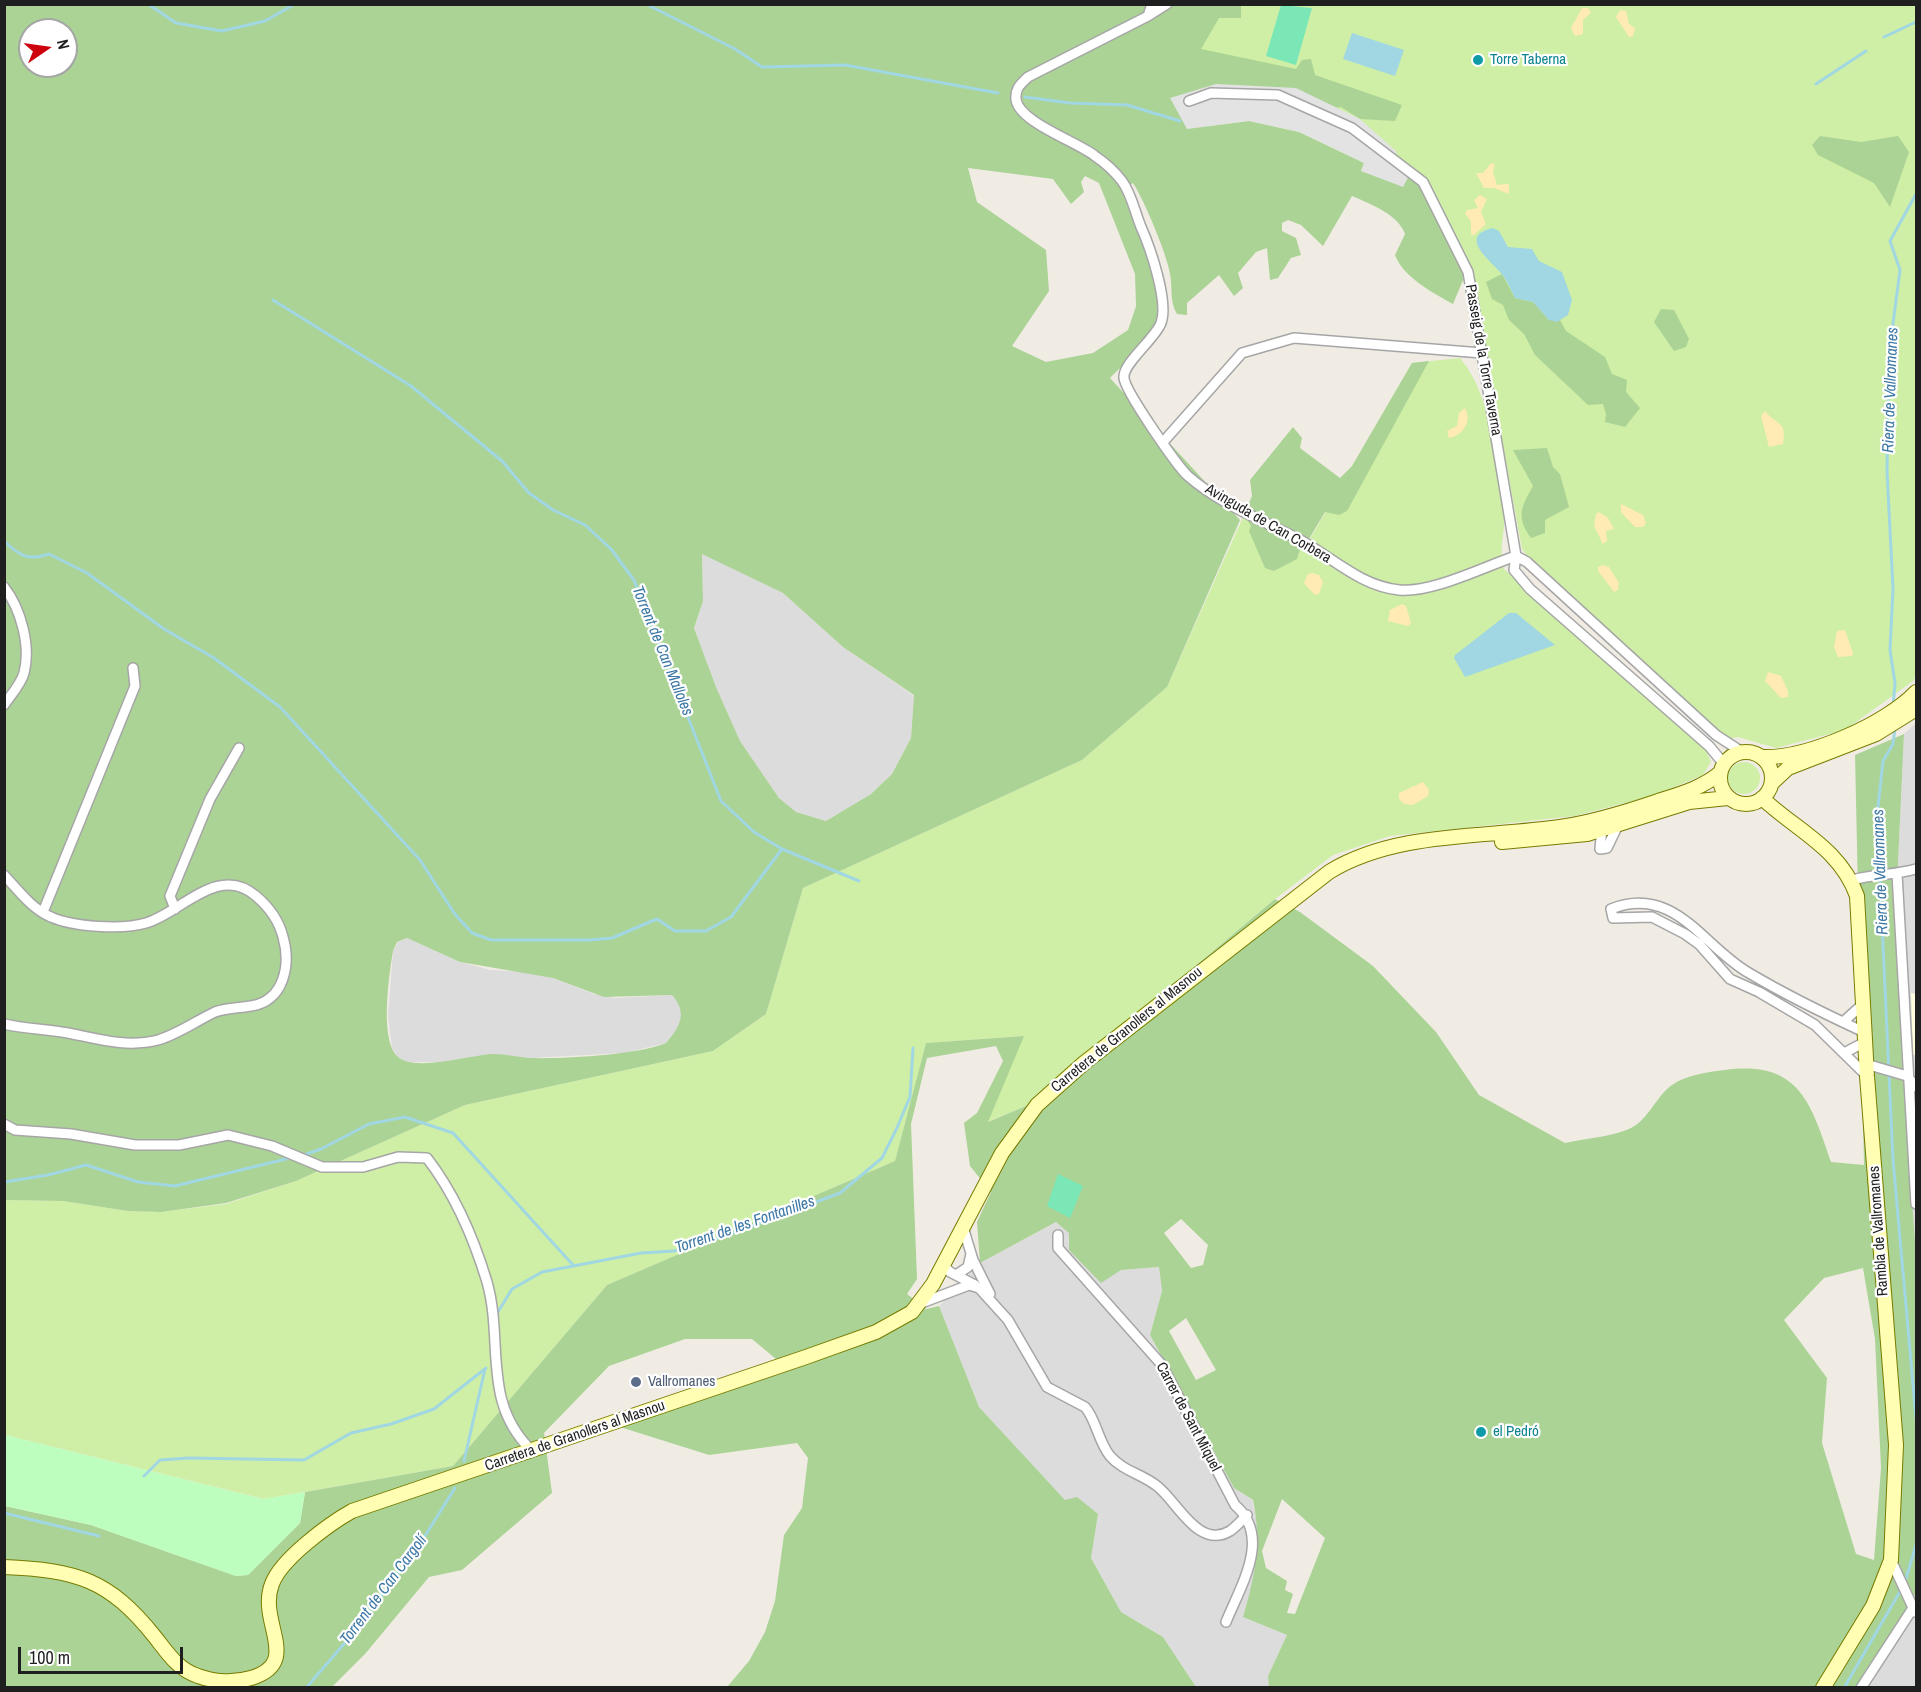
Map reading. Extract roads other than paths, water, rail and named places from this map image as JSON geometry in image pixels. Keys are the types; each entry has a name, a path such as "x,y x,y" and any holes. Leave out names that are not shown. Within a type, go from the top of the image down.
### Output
{"main road":[{"path":"1772,783 1771,769 1755,753 1742,752 1722,769 1722,790 1728,798 1746,805 1762,798 1772,783 1788,768 1874,729 1908,710 1917,692"},
{"path":"1762,758 1794,754 1874,729"},
{"name":"Carretera de Granollers al Masnou","path":"4,1567 41,1569 88,1579 115,1595 135,1614 174,1662 193,1675 223,1681 253,1677 274,1665 278,1653 267,1600 272,1581 290,1560 338,1519 390,1497 532,1451 876,1332 904,1318 919,1304 1017,1130 1037,1105 1083,1063 1329,872 1360,855 1413,844 1562,826 1607,817 1694,789 1722,769"},
{"name":"Carretera de Granollers al Masnou","path":"1413,844 1507,842 1577,836 1689,802 1728,798"},
{"name":"Rambla de Vallromanes","path":"1762,798 1832,853 1851,880 1857,896 1867,1070 1896,1445 1891,1560 1873,1606 1823,1688"}],"street":[{"path":"1148,16 1152,4"},
{"path":"1148,16 1167,4"},
{"name":"Avinguda de Can Corbera","path":"1148,16 1028,77 1017,88 1016,101 1021,110 1035,122 1095,155 1122,182 1145,234 1160,284 1162,322 1140,354 1125,369 1124,378 1129,394 1187,475 1224,501 1305,543 1338,566 1378,585 1400,590 1424,588 1516,556"},
{"name":"Passeig de la Torre Taverna","path":"1189,101 1211,93 1278,95 1352,128 1423,183 1468,272 1516,556 1514,570 1530,589 1709,746 1722,769"},
{"path":"1164,441 1242,353 1294,338 1482,353"},
{"path":"1516,556 1527,562 1716,735 1742,752"},
{"path":"4,587 10,595 26,641 26,657 24,674 4,705"},
{"path":"43,912 135,686 133,668"},
{"path":"176,909 170,896 210,799 239,748"},
{"path":"1600,849 1601,830 1607,817"},
{"path":"1600,849 1607,848 1618,825"},
{"path":"1577,836 1588,837 1600,849"},
{"path":"1851,880 1880,873 1897,874 1917,869"},
{"path":"1897,874 1907,1076 1917,1204"},
{"path":"4,875 23,896 43,912 64,921 132,927 159,918 202,891 227,885 252,892 261,900 280,928 286,953 285,974 271,997 256,1005 217,1011 165,1037 143,1042 118,1043 4,1024"},
{"path":"1844,1053 1865,1037 1843,1022 1747,972 1683,918 1638,903 1611,909 1612,918 1652,917 1685,934 1699,945 1730,979 1799,1014 1844,1053 1867,1070 1907,1076 1917,1071"},
{"path":"1843,1022 1863,1004"},
{"path":"1907,1076 1917,1087"},
{"path":"4,1124 15,1130 71,1134 135,1145 179,1145 228,1135 272,1146 322,1167 363,1167 398,1157 426,1158 444,1180 487,1282 493,1317 496,1380 507,1418 532,1451"},
{"path":"963,1227 981,1279 1047,1387 1085,1407 1090,1412 1096,1434 1110,1456 1128,1471 1158,1486 1199,1532 1213,1534 1229,1532 1247,1515"},
{"name":"Carrer de Sant Miquel","path":"1058,1235 1058,1248 1162,1365 1235,1505 1247,1515 1253,1534 1251,1561 1226,1622"},
{"path":"956,1275 968,1267 972,1253"},
{"path":"943,1265 979,1288 994,1302"},
{"path":"919,1304 969,1285 979,1288"},
{"path":"1861,1688 1915,1610 1891,1560"}],"water":[{"path":"1352,33 1404,50 1395,76 1343,59"},
{"path":"1493,228 1499,231 1508,247 1532,249 1539,261 1562,272 1572,300 1568,315 1557,322 1549,320 1533,302 1515,298 1503,276 1479,249 1478,237"},
{"path":"1509,613 1516,613 1555,645 1465,677 1454,658 1455,655"}],"waterway":[{"path":"148,4 176,23 222,31 265,21 295,4"},
{"path":"646,4 735,49 762,67 845,65 998,93"},
{"path":"1884,37 1916,22"},
{"path":"1816,84 1866,51"},
{"path":"1025,97 1070,103 1127,105 1180,121"},
{"name":"Riera de Vallromanes","path":"1893,707 1895,683 1890,650 1893,589 1887,471 1889,354 1900,270 1890,241 1916,194"},
{"name":"Torrent de Can Malloles","path":"273,300 411,386 502,461 529,493 553,510 585,525 611,549 634,580 721,801 754,832 782,849 859,881"},
{"path":"4,541 25,556 35,557 49,554 87,573 164,629 214,658 280,707 420,860 454,913 472,933 491,940 590,940 612,938 657,919 675,931 706,931 731,917 782,849"},
{"name":"Riera de Vallromanes","path":"1895,728 1893,744 1883,761 1877,816 1893,1160 1916,1418"},
{"name":"Torrent de les Fontanilles","path":"498,1312 512,1289 542,1272 641,1253 674,1251 728,1235 840,1193 882,1158 910,1097 913,1048"},
{"path":"301,1156 321,1149 369,1124 405,1117 453,1133 573,1265"},
{"path":"4,1182 48,1175 86,1165 138,1182 175,1186 294,1157"},
{"name":"Torrent de les Fontanilles","path":"144,1476 160,1460 189,1458 304,1460 351,1433 391,1424 434,1409 486,1368"},
{"path":"464,1461 485,1369"},
{"name":"Torrent de Can Cargolí","path":"306,1688 356,1630 418,1547 455,1488"},
{"name":"Torrent de les Fontanilles","path":"4,1513 99,1536"},
{"name":"Riera de Vallromanes","path":"1905,1582 1916,1545"},
{"name":"Riera de Vallromanes","path":"1844,1688 1902,1588"}],"place":[{"name":"Torre Taberna","path":"1478,60"},
{"name":"Vallromanes","path":"636,1382"},
{"name":"el Pedró","path":"1481,1432"}]}
